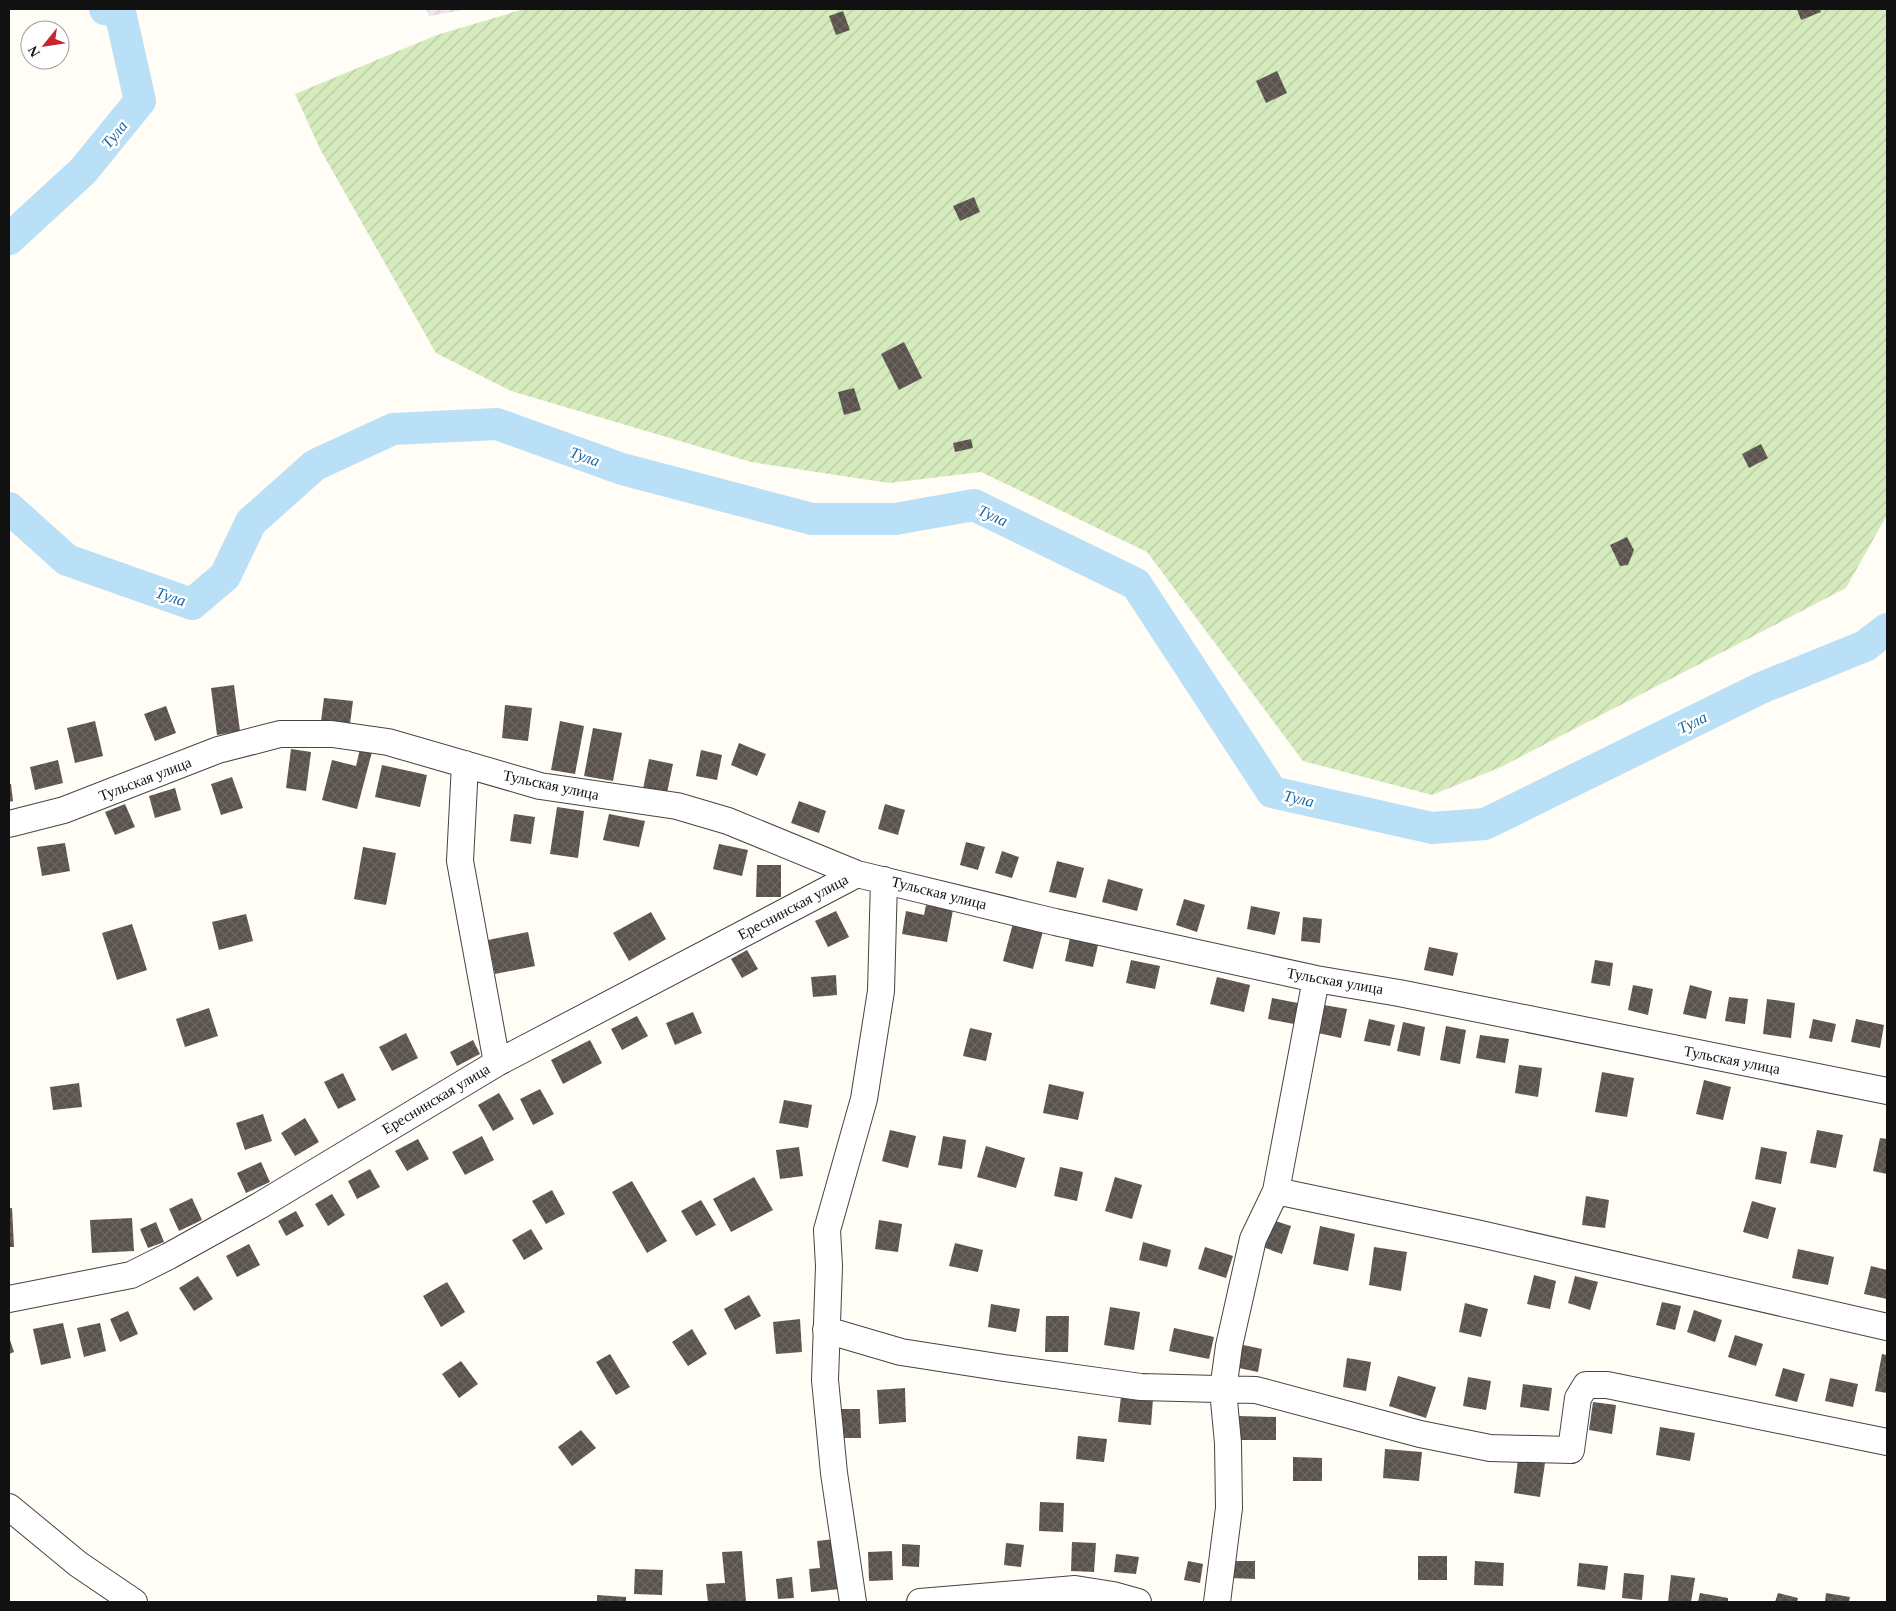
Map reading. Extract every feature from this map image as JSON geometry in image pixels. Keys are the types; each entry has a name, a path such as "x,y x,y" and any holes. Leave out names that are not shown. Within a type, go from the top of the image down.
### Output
{"street":[{"name":"Тульская улица","path":"9,824 64,810 218,750 280,734 332,734 388,742 540,786 677,806 728,821 856,874 1055,922 1316,979 1399,993 1887,1091"},
{"path":"464,764 460,861 497,1063"},
{"name":"Ереснинская улица","path":"9,1299 93,1284 139,1271 259,1206 497,1063 856,874"},
{"path":"853,1602 834,1474 825,1380 830,1266 827,1230 864,1099 869,1070 881,991 884,880"},
{"path":"1217,1602 1229,1508 1228,1443 1223,1390 1239,1296 1253,1239 1276,1191 1316,979"},
{"path":"1276,1191 1476,1232 1887,1327"},
{"path":"826,1330 901,1352 1004,1368 1141,1387 1256,1390 1420,1434 1490,1448 1571,1450 1578,1398 1586,1385 1607,1386 1887,1442"},
{"path":"9,1507 78,1564 134,1602"},
{"path":"920,1602 1075,1589 1113,1595 1138,1602"}],"shaded area":[{"path":"426,9 468,9 429,16"}],"green space":[{"path":"524,9 1887,9 1887,515 1846,588 1501,767 1432,795 1303,761 1147,552 981,472 889,483 751,462 511,391 436,353 320,149 295,94 437,35"}],"building":[{"path":"1797,9 1820,9 1821,12 1801,20"},
{"path":"843,11 850,30 836,35 829,16"},
{"path":"1277,71 1287,93 1266,103 1256,81"},
{"path":"974,197 980,212 960,221 953,206"},
{"path":"904,342 922,378 899,390 881,354"},
{"path":"854,388 861,410 844,415 838,392"},
{"path":"971,439 973,448 955,452 953,443"},
{"path":"1761,444 1768,458 1749,468 1742,454"},
{"path":"1627,537 1634,550 1628,565 1620,566 1610,545"},
{"path":"234,685 240,731 217,735 211,688"},
{"path":"324,698 353,701 350,724 321,721"},
{"path":"505,705 532,708 528,741 502,738"},
{"path":"166,706 176,733 155,741 144,714"},
{"path":"95,721 103,756 75,763 67,728"},
{"path":"560,721 584,726 575,774 551,770"},
{"path":"593,728 622,733 613,781 584,776"},
{"path":"739,743 766,754 757,776 731,765"},
{"path":"291,749 311,752 306,791 286,788"},
{"path":"360,749 372,752 357,809 322,800 332,760 356,766"},
{"path":"701,750 722,755 717,780 696,776"},
{"path":"649,759 673,764 667,793 643,789"},
{"path":"58,760 63,783 35,790 30,767"},
{"path":"382,765 427,775 420,807 375,797"},
{"path":"232,777 243,808 221,815 211,784"},
{"path":"9,784 11,784 13,801 9,802"},
{"path":"175,788 181,810 155,818 149,796"},
{"path":"799,801 826,811 819,833 791,823"},
{"path":"125,804 135,827 115,835 105,812"},
{"path":"885,804 905,810 898,835 878,829"},
{"path":"557,807 584,811 578,858 550,854"},
{"path":"514,814 535,817 531,844 510,841"},
{"path":"609,814 645,821 639,847 603,840"},
{"path":"966,842 985,847 978,870 960,865"},
{"path":"65,843 70,871 42,876 37,847"},
{"path":"719,844 748,850 742,876 713,869"},
{"path":"363,847 396,853 386,905 354,899"},
{"path":"1002,851 1019,857 1012,878 995,873"},
{"path":"1057,861 1084,868 1076,898 1049,892"},
{"path":"757,865 781,865 781,897 756,897"},
{"path":"1108,879 1143,889 1137,911 1102,902"},
{"path":"1184,899 1205,905 1197,932 1176,925"},
{"path":"926,905 953,910 947,942 902,934 906,911 924,915"},
{"path":"1251,906 1280,912 1275,935 1247,929"},
{"path":"836,911 849,937 828,947 815,921"},
{"path":"651,912 666,939 629,961 613,933"},
{"path":"246,914 253,941 219,950 212,922"},
{"path":"1303,917 1322,919 1320,943 1301,941"},
{"path":"1013,923 1043,931 1033,969 1003,961"},
{"path":"132,924 147,970 117,980 102,933"},
{"path":"528,932 535,966 495,974 488,940"},
{"path":"1070,938 1098,945 1093,967 1065,961"},
{"path":"1429,947 1458,953 1453,976 1424,970"},
{"path":"747,950 758,969 742,978 731,959"},
{"path":"1131,960 1160,966 1155,989 1126,983"},
{"path":"1595,960 1613,963 1610,986 1591,983"},
{"path":"836,975 837,995 813,997 811,977"},
{"path":"1217,977 1250,985 1244,1012 1210,1004"},
{"path":"1633,985 1653,989 1648,1015 1628,1010"},
{"path":"1690,985 1712,991 1706,1019 1683,1014"},
{"path":"1729,997 1748,999 1745,1024 1725,1021"},
{"path":"1272,998 1298,1003 1294,1024 1268,1019"},
{"path":"1767,999 1795,1003 1791,1038 1763,1034"},
{"path":"1324,1005 1347,1009 1341,1038 1318,1033"},
{"path":"209,1008 218,1036 185,1047 176,1019"},
{"path":"693,1012 702,1033 675,1045 666,1023"},
{"path":"637,1016 648,1036 622,1050 611,1029"},
{"path":"1369,1019 1395,1025 1390,1046 1364,1041"},
{"path":"1813,1019 1836,1024 1832,1042 1809,1038"},
{"path":"1856,1019 1884,1025 1880,1048 1851,1042"},
{"path":"1403,1022 1425,1027 1420,1056 1397,1051"},
{"path":"1446,1026 1466,1030 1460,1064 1440,1060"},
{"path":"970,1028 992,1033 986,1061 963,1056"},
{"path":"406,1033 418,1058 392,1071 379,1047"},
{"path":"1480,1035 1509,1039 1505,1063 1476,1058"},
{"path":"473,1040 480,1054 457,1066 450,1052"},
{"path":"590,1040 602,1063 563,1084 551,1060"},
{"path":"1519,1065 1542,1068 1538,1097 1515,1093"},
{"path":"1602,1072 1634,1078 1627,1117 1595,1112"},
{"path":"343,1073 356,1100 338,1109 324,1082"},
{"path":"1704,1080 1731,1087 1723,1120 1696,1114"},
{"path":"79,1083 82,1107 53,1110 50,1087"},
{"path":"1049,1084 1084,1092 1078,1120 1043,1113"},
{"path":"540,1089 554,1114 533,1125 520,1099"},
{"path":"499,1093 514,1119 493,1131 478,1105"},
{"path":"784,1100 812,1105 808,1128 779,1123"},
{"path":"263,1114 272,1141 245,1150 236,1123"},
{"path":"305,1118 319,1142 295,1156 281,1133"},
{"path":"890,1130 916,1136 908,1168 882,1161"},
{"path":"1817,1130 1843,1135 1836,1168 1810,1163"},
{"path":"482,1136 494,1160 465,1175 452,1152"},
{"path":"943,1136 966,1140 962,1169 938,1165"},
{"path":"1880,1138 1887,1139 1887,1174 1873,1171"},
{"path":"418,1139 429,1159 407,1171 395,1151"},
{"path":"986,1146 1025,1158 1016,1188 977,1177"},
{"path":"799,1147 803,1176 780,1179 776,1150"},
{"path":"1761,1147 1787,1152 1781,1184 1755,1179"},
{"path":"261,1162 270,1182 246,1193 237,1173"},
{"path":"1060,1167 1083,1172 1077,1201 1054,1196"},
{"path":"370,1169 380,1187 357,1199 348,1181"},
{"path":"754,1177 773,1210 731,1232 713,1199"},
{"path":"1115,1177 1142,1185 1132,1219 1105,1211"},
{"path":"632,1181 667,1241 647,1253 612,1192"},
{"path":"552,1190 565,1214 546,1224 532,1201"},
{"path":"332,1194 345,1215 328,1226 315,1204"},
{"path":"1586,1196 1609,1200 1605,1228 1582,1225"},
{"path":"192,1198 202,1220 179,1231 169,1209"},
{"path":"701,1200 716,1225 696,1236 681,1211"},
{"path":"1752,1201 1776,1208 1768,1239 1743,1232"},
{"path":"9,1208 12,1208 14,1247 9,1247"},
{"path":"296,1211 304,1226 286,1236 278,1221"},
{"path":"132,1218 134,1251 92,1253 90,1220"},
{"path":"1269,1219 1291,1226 1282,1254 1260,1246"},
{"path":"879,1220 902,1224 898,1252 875,1249"},
{"path":"156,1222 164,1242 148,1248 140,1229"},
{"path":"1320,1226 1355,1234 1348,1271 1313,1264"},
{"path":"531,1229 543,1249 524,1260 512,1240"},
{"path":"1143,1242 1171,1250 1167,1267 1139,1260"},
{"path":"955,1243 983,1250 978,1272 949,1266"},
{"path":"249,1244 260,1265 237,1277 226,1256"},
{"path":"1205,1247 1233,1256 1226,1278 1198,1269"},
{"path":"1374,1247 1407,1252 1401,1291 1369,1285"},
{"path":"1798,1249 1834,1257 1828,1285 1792,1278"},
{"path":"1871,1266 1887,1270 1887,1299 1864,1294"},
{"path":"1534,1275 1556,1281 1550,1309 1527,1304"},
{"path":"198,1276 213,1299 194,1311 179,1288"},
{"path":"1575,1276 1598,1282 1590,1310 1568,1303"},
{"path":"447,1282 465,1312 441,1327 423,1296"},
{"path":"749,1295 761,1316 735,1330 724,1309"},
{"path":"1662,1302 1681,1306 1675,1330 1656,1325"},
{"path":"1465,1303 1488,1309 1481,1337 1459,1332"},
{"path":"991,1304 1020,1309 1016,1332 988,1327"},
{"path":"1110,1307 1140,1312 1134,1350 1104,1345"},
{"path":"1694,1310 1722,1320 1715,1342 1687,1332"},
{"path":"128,1311 138,1334 120,1342 110,1319"},
{"path":"1046,1316 1069,1316 1068,1352 1045,1352"},
{"path":"800,1319 802,1352 776,1354 773,1322"},
{"path":"63,1323 71,1358 41,1365 33,1329"},
{"path":"100,1323 106,1351 84,1357 77,1328"},
{"path":"1174,1328 1214,1337 1209,1359 1169,1351"},
{"path":"692,1329 707,1354 688,1366 672,1342"},
{"path":"1735,1335 1763,1344 1756,1366 1728,1357"},
{"path":"9,1337 14,1352 9,1354"},
{"path":"1234,1343 1262,1349 1258,1372 1229,1366"},
{"path":"610,1354 630,1387 616,1395 596,1362"},
{"path":"1882,1354 1887,1355 1887,1393 1875,1391"},
{"path":"1347,1358 1371,1362 1366,1391 1343,1387"},
{"path":"461,1361 478,1384 459,1398 442,1374"},
{"path":"1783,1368 1805,1374 1797,1402 1775,1396"},
{"path":"1398,1376 1436,1387 1426,1418 1389,1406"},
{"path":"1468,1377 1491,1381 1486,1410 1463,1406"},
{"path":"1830,1378 1858,1384 1853,1407 1825,1401"},
{"path":"1523,1384 1552,1388 1549,1411 1520,1407"},
{"path":"905,1388 906,1422 879,1424 877,1390"},
{"path":"1121,1396 1153,1399 1151,1425 1118,1422"},
{"path":"1593,1402 1616,1405 1612,1434 1589,1430"},
{"path":"837,1409 860,1409 861,1438 837,1438"},
{"path":"1239,1416 1276,1417 1276,1440 1239,1440"},
{"path":"1660,1427 1695,1433 1690,1461 1656,1455"},
{"path":"581,1430 596,1448 572,1466 558,1447"},
{"path":"1078,1436 1107,1439 1104,1462 1076,1459"},
{"path":"1385,1449 1422,1452 1419,1481 1383,1478"},
{"path":"1293,1457 1322,1458 1322,1481 1293,1481"},
{"path":"1518,1459 1545,1463 1540,1497 1514,1493"},
{"path":"1040,1502 1064,1503 1063,1532 1039,1531"},
{"path":"835,1539 840,1589 811,1592 809,1569 820,1568 817,1541"},
{"path":"1072,1542 1096,1543 1094,1572 1071,1571"},
{"path":"1006,1543 1024,1545 1021,1567 1004,1565"},
{"path":"902,1544 920,1545 919,1567 902,1566"},
{"path":"742,1551 746,1602 708,1602 706,1584 725,1583 722,1552"},
{"path":"892,1551 893,1580 869,1581 868,1552"},
{"path":"1116,1554 1139,1557 1136,1574 1114,1572"},
{"path":"1418,1556 1447,1556 1447,1580 1418,1580"},
{"path":"1188,1561 1203,1564 1200,1583 1184,1580"},
{"path":"1230,1561 1255,1561 1255,1579 1230,1578"},
{"path":"1475,1561 1504,1563 1503,1586 1474,1585"},
{"path":"1579,1563 1608,1566 1605,1590 1577,1586"},
{"path":"635,1569 663,1570 662,1595 634,1594"},
{"path":"1624,1573 1644,1575 1642,1600 1622,1598"},
{"path":"1671,1575 1695,1578 1691,1602 1668,1602"},
{"path":"792,1577 794,1598 778,1599 776,1579"},
{"path":"1700,1593 1728,1598 1728,1602 1698,1602"},
{"path":"1778,1593 1798,1598 1797,1602 1775,1602"},
{"path":"1826,1593 1850,1597 1849,1602 1825,1602"},
{"path":"597,1595 626,1597 626,1602 597,1602"}],"waterway":[{"name":"Тула","path":"9,239 83,171 140,101 120,12 105,9"},
{"name":"Тула","path":"9,508 67,560 192,604 225,576 251,522 315,465 393,429 497,424 622,469 812,519 895,519 974,505 1136,584 1272,792 1432,828 1485,824 1761,688 1865,646 1887,629"}]}
